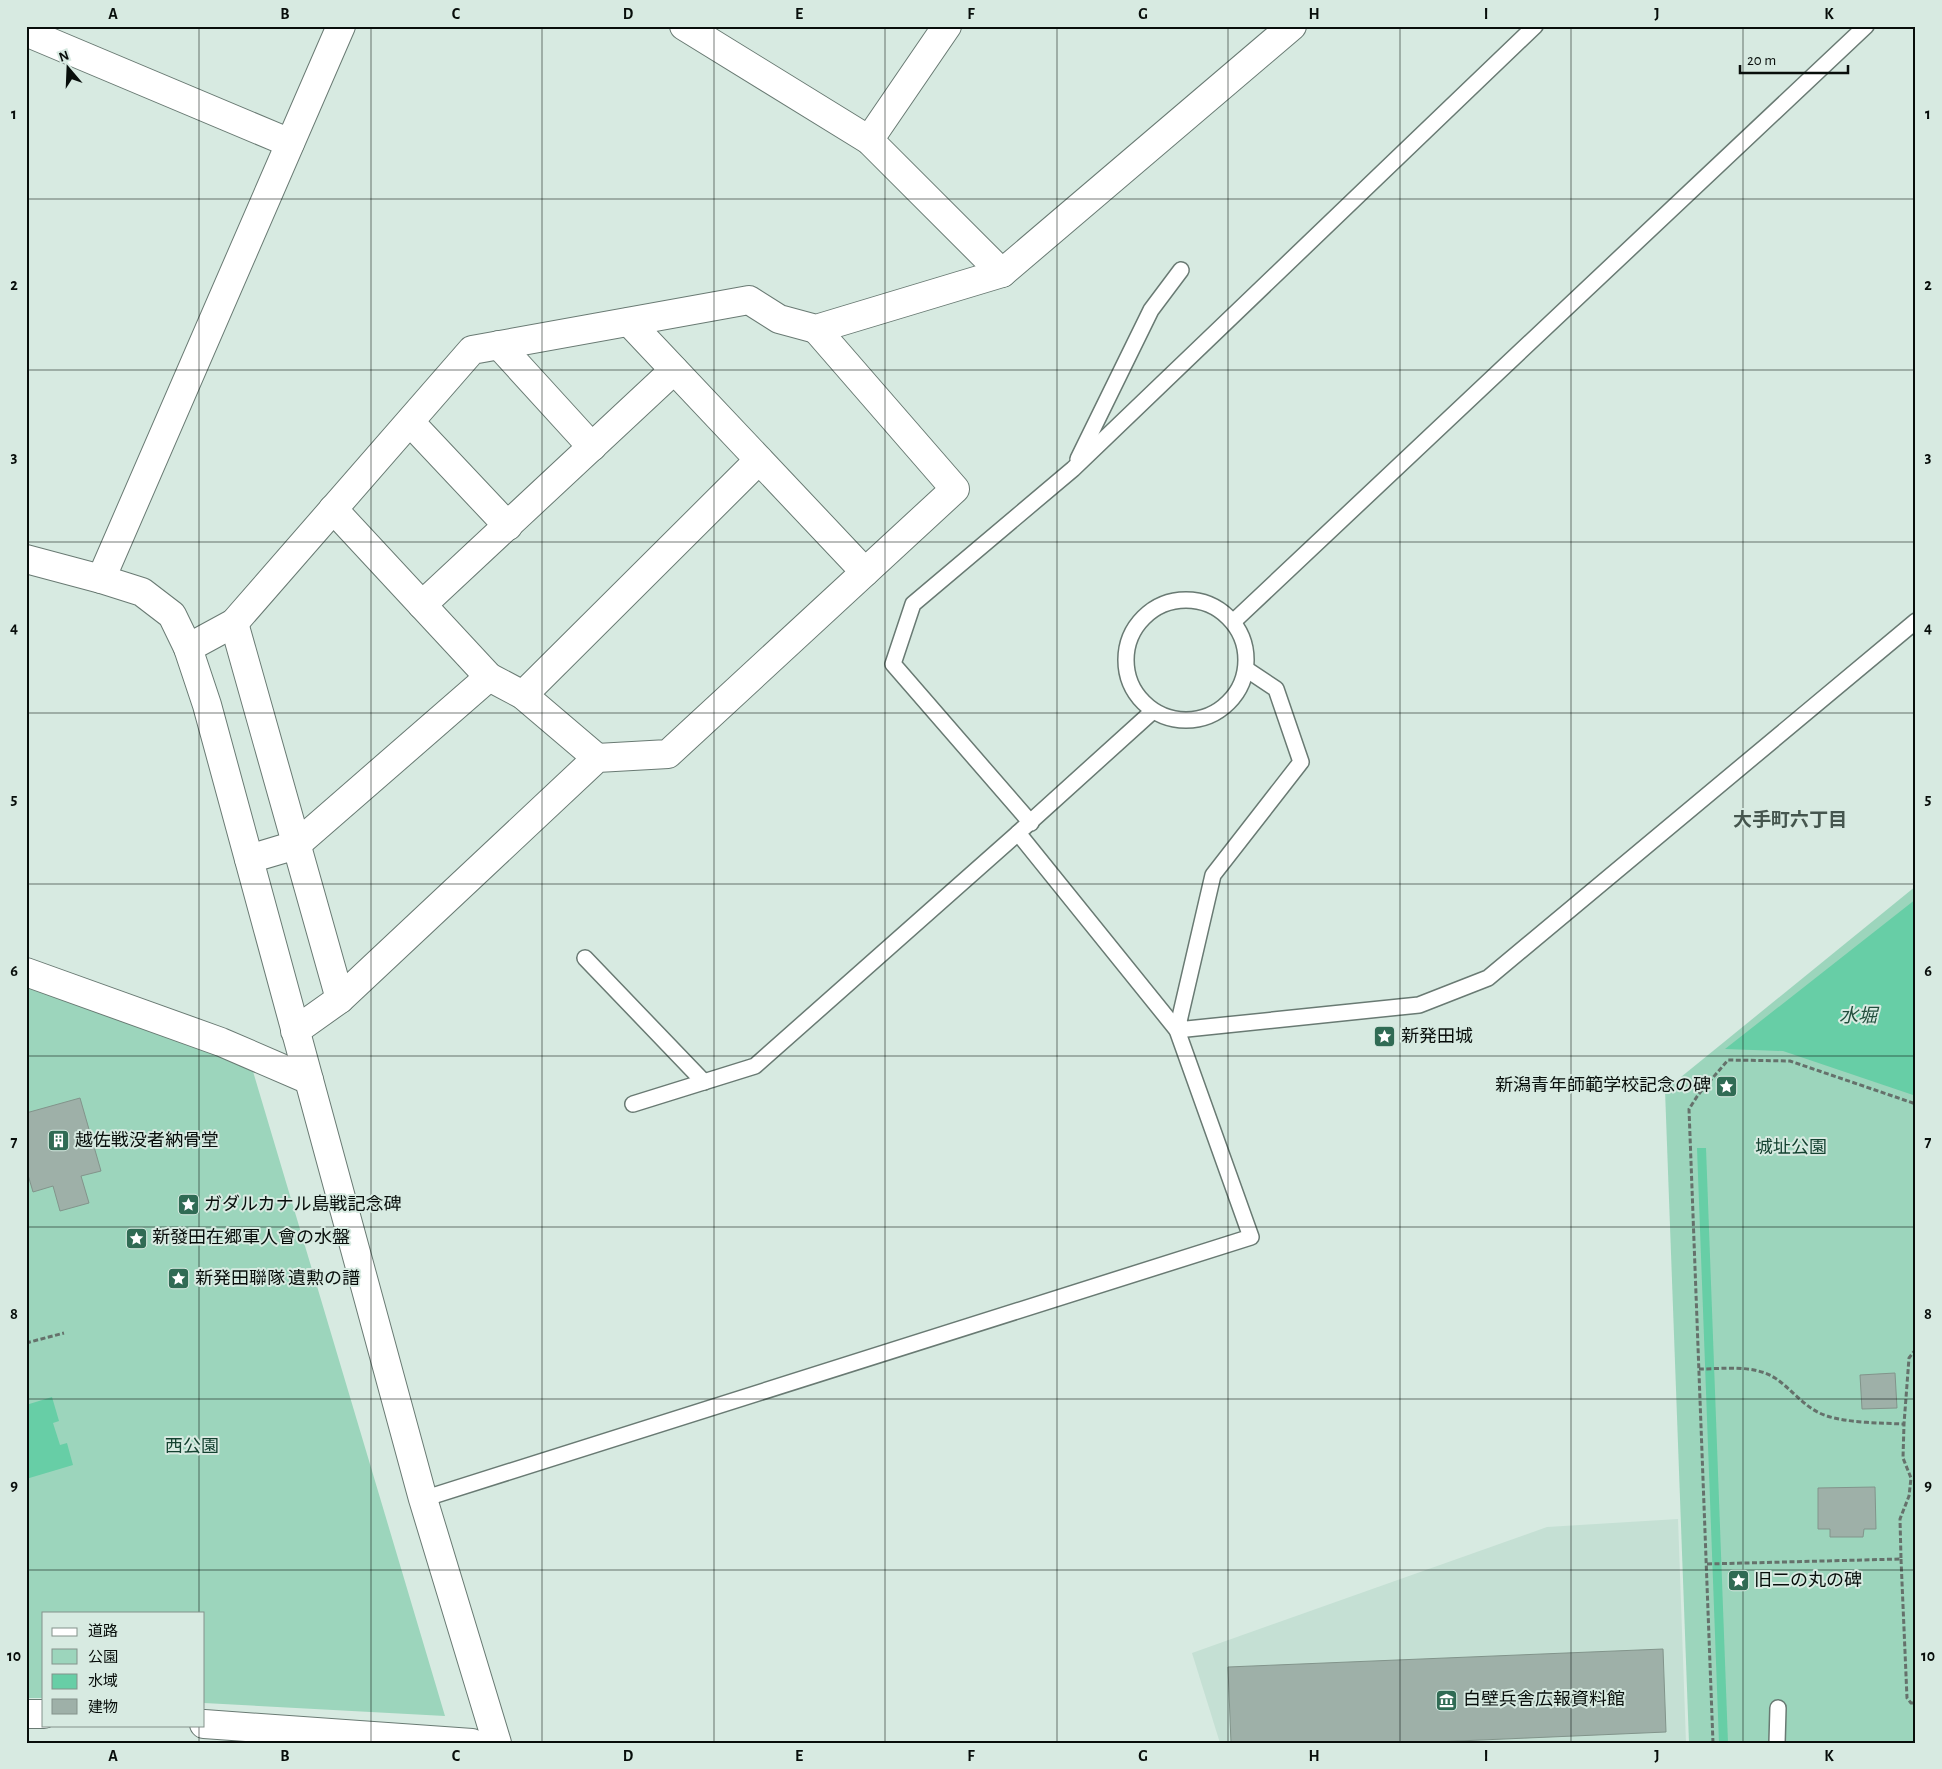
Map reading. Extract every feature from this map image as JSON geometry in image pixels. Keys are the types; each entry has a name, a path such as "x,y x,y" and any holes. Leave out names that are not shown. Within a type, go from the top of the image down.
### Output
{"street":[{"path":"101,579 342,26"},
{"path":"684,26 869,140 1002,273"},
{"path":"869,140 947,26"},
{"path":"188,648 234,623 472,350 749,300 778,319 816,328 1002,273 1292,26"},
{"path":"26,32 290,143"},
{"path":"629,322 865,572"},
{"path":"295,1031 340,999 597,758 668,754 955,489 816,328"},
{"path":"499,345 592,447"},
{"path":"422,606 674,370"},
{"path":"410,422 508,526"},
{"path":"523,695 759,460"},
{"path":"333,509 489,677 523,695 597,758"},
{"path":"26,559 142,592 172,615 188,648 207,705 423,1500 497,1743"},
{"path":"234,623 340,999"},
{"path":"249,859 296,845 489,677"},
{"path":"26,972 221,1042 309,1080"},
{"path":"26,1714 42,1714"},
{"path":"205,1724 472,1743"}],"lane":[{"path":"1031,823 893,664 913,604 1073,469 1535,26"},
{"path":"1233,622 1866,26"},
{"path":"1073,469 1151,310 1181,270"},
{"path":"1190,600 1207,604 1221,611 1233,622 1242,637 1246,652 1246,668 1241,684 1233,698 1221,709 1205,717 1187,720 1170,718 1153,711 1140,699 1131,684 1126,667 1127,650 1133,633 1143,619 1156,608 1172,602 1190,600"},
{"path":"1177,1030 1419,1005 1488,978 1916,621"},
{"path":"1177,1030 1213,875 1301,762 1276,688 1246,668"},
{"path":"633,1104 755,1066 1031,823 1153,711"},
{"path":"423,1500 1251,1237 1177,1030 1018,833"},
{"path":"585,958 704,1082"},
{"path":"1777,1743 1778,1708"}],"path":[{"path":"1713,1743 1689,1109 1698,1094 1728,1060 1790,1061 1916,1104"},
{"path":"26,1343 64,1333"},
{"path":"1916,1349 1909,1358 1904,1424 1903,1458 1911,1478 1910,1496 1900,1519 1900,1559 1907,1698 1911,1703 1916,1703"},
{"path":"1699,1369 1752,1369 1774,1378 1801,1402 1827,1416 1904,1424"},
{"path":"1707,1564 1900,1559"}],"shaded area":[{"path":"1678,1519 1686,1743 1220,1743 1192,1653 1547,1527"}],"green space":[{"name":"城址公園","path":"1916,886 1916,1743 1689,1743 1665,1090"},
{"name":"西公園","path":"26,983 252,1068 445,1716 205,1703 205,1612 42,1612 42,1698 26,1698"}],"water":[{"name":"水堀","path":"1916,899 1916,1096 1783,1051 1725,1049"},
{"path":"1697,1148 1706,1148 1728,1743 1719,1743"},
{"path":"52,1397 59,1421 53,1423 60,1445 67,1443 73,1465 26,1479 26,1405"}],"building":[{"name":"越佐戦没者納骨堂","path":"80,1098 101,1171 81,1176 89,1203 60,1211 53,1186 33,1192 26,1168 26,1113"},
{"path":"1895,1373 1897,1408 1862,1409 1860,1375"},
{"path":"1875,1487 1876,1529 1864,1529 1863,1537 1830,1537 1830,1529 1818,1529 1818,1488"},
{"name":"白壁兵舎広報資料館","path":"1663,1649 1666,1732 1412,1743 1231,1743 1228,1667"}],"place":[{"name":"新発田城","path":"1385,1037"},
{"name":"新潟青年師範学校記念の碑","path":"1727,1086"},
{"name":"越佐戦没者納骨堂","path":"59,1141"},
{"name":"ガダルカナル島戦記念碑","path":"188,1205"},
{"name":"新發田在郷軍人會の水盤","path":"136,1238"},
{"name":"新発田聯隊 遺勲の譜","path":"179,1279"},
{"name":"旧二の丸の碑","path":"1738,1581"},
{"name":"白壁兵舎広報資料館","path":"1447,1700"}],"district":[{"name":"大手町六丁目","path":"1790,820"}]}
